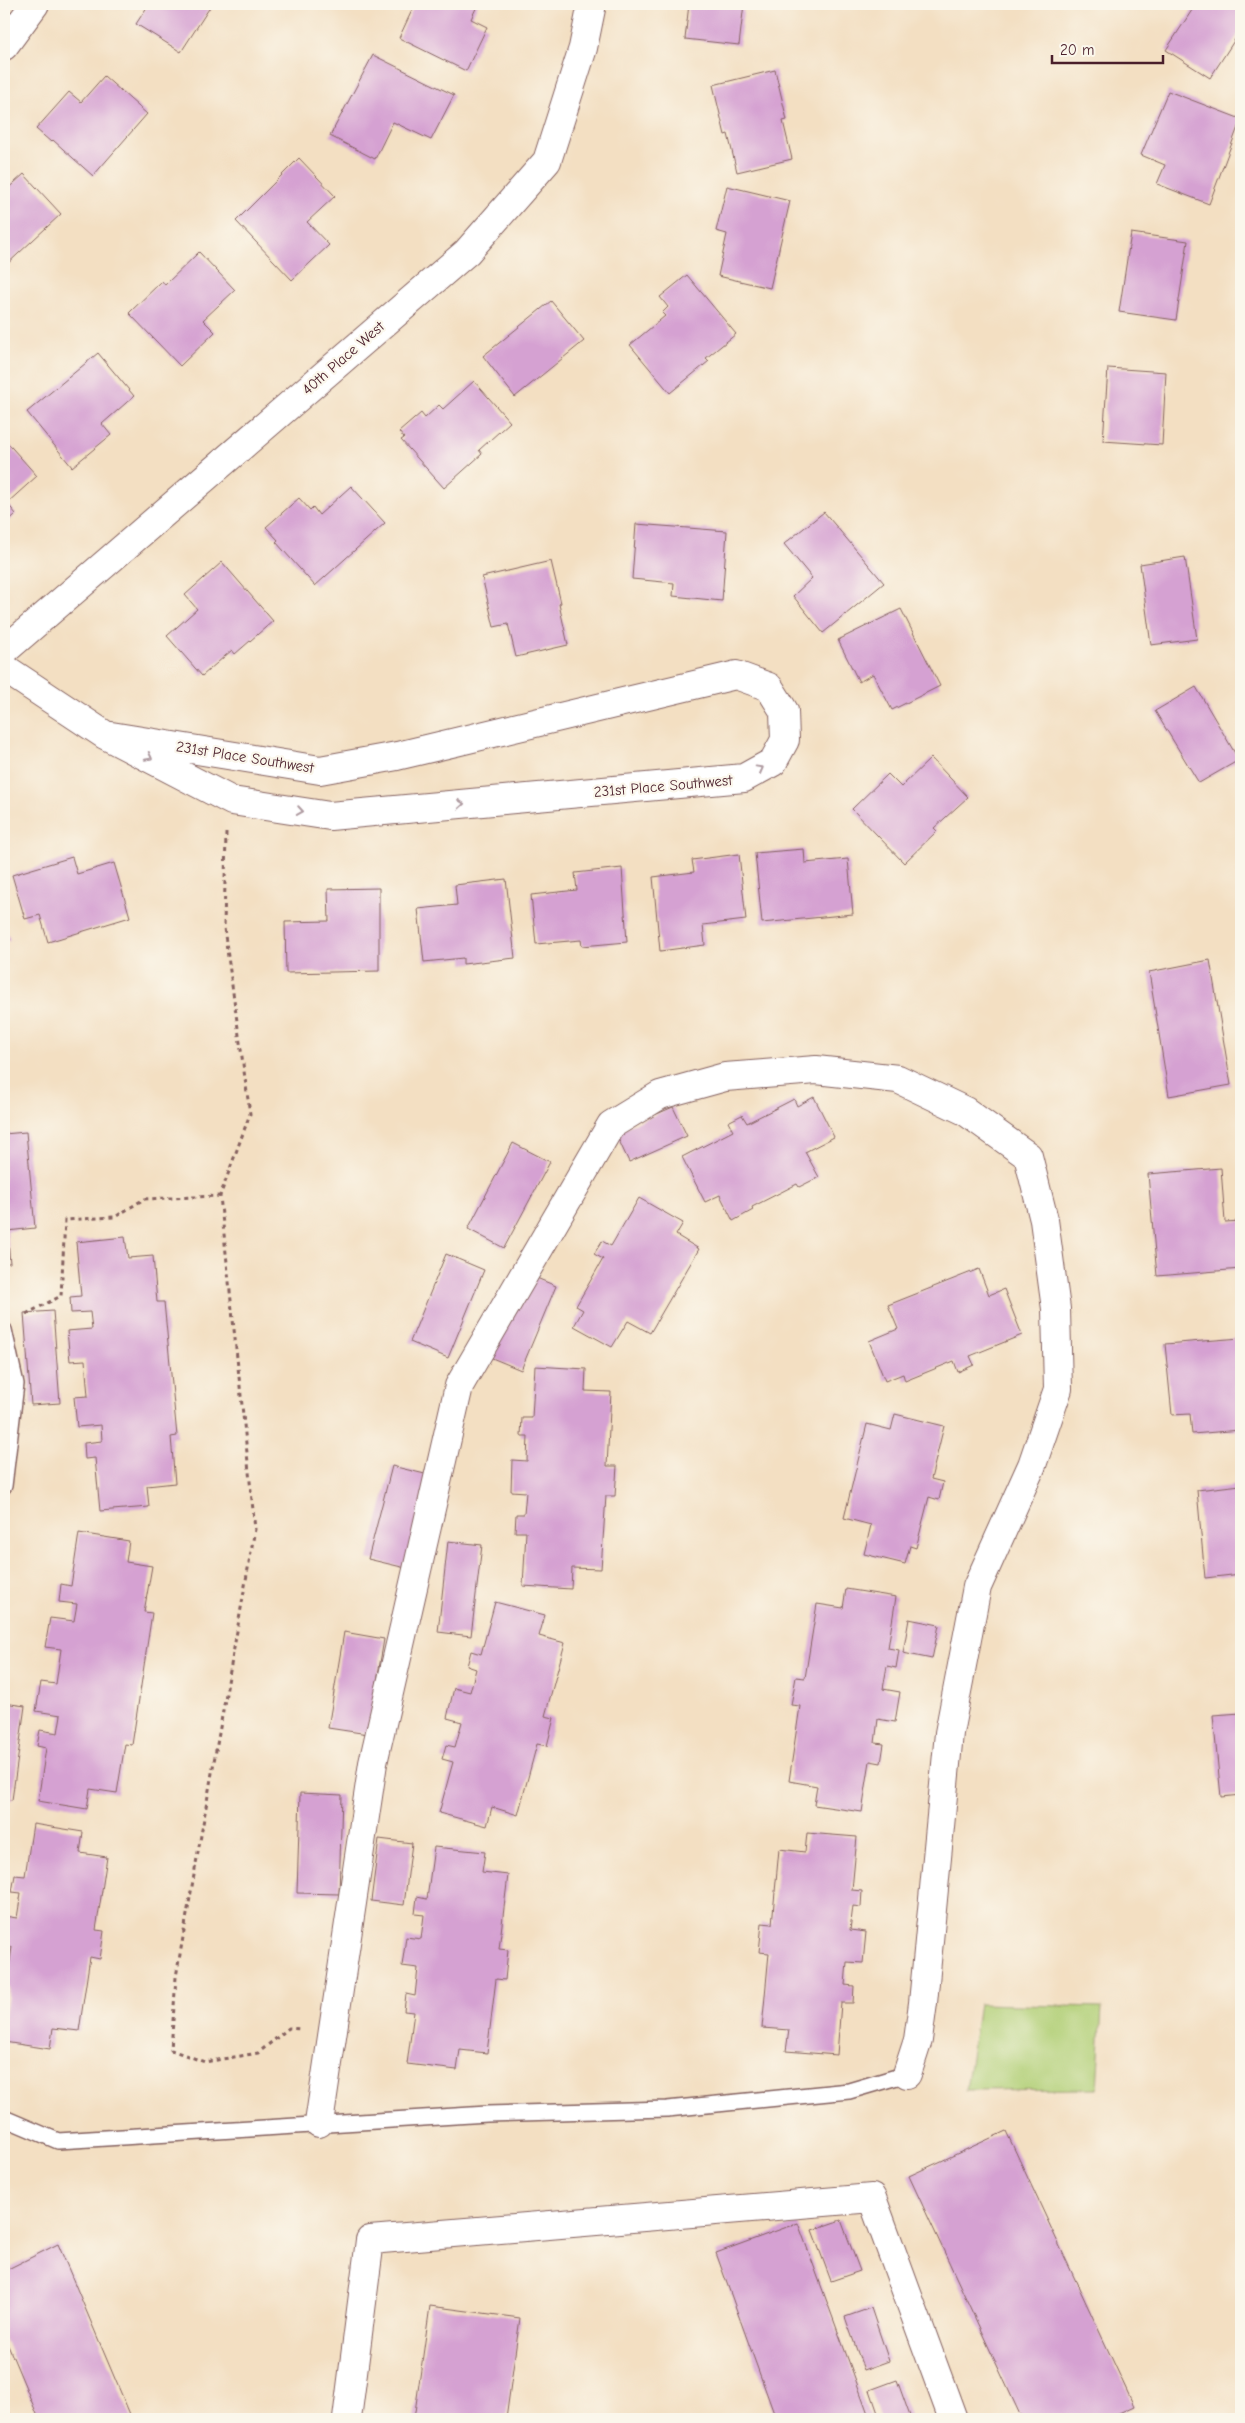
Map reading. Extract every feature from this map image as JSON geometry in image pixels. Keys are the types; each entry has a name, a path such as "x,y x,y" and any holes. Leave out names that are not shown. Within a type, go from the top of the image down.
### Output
{"street":[{"path":"4,46 35,4"},
{"name":"40th Place West","path":"4,651 467,252 547,161 583,48 592,4"},
{"name":"231st Place Southwest","path":"4,668 105,735 232,800 330,816 744,778 773,762 785,740 784,711 769,687 736,675 397,756 320,770 105,735"},
{"path":"319,2123 372,1763 459,1386 611,1125 660,1095 725,1077 816,1070 898,1079 965,1111 1028,1156 1044,1220 1056,1309 1058,1389 1032,1465 977,1587 949,1733 923,2003 918,2040 907,2074"},
{"path":"346,2419 370,2240 872,2198 953,2419"}],"lane":[{"path":"4,1330 16,1384 4,1486"},
{"path":"4,2118 58,2141 319,2123 487,2114 667,2109 848,2091 907,2074"}],"path":[{"path":"227,797 224,928 250,1114 220,1196 255,1529 176,1977 171,2050 205,2062 258,2053 289,2028 332,2032"},
{"path":"20,1317 61,1296 65,1220 115,1217 144,1199 220,1196"}],"green space":[{"path":"979,2004 1102,2007 1097,2089 966,2090"}],"building":[{"path":"149,4 212,4 181,52 136,24"},
{"path":"415,4 478,4 471,19 487,27 466,71 399,38"},
{"path":"689,4 744,4 739,45 685,39"},
{"path":"1196,4 1241,4 1241,30 1210,78 1166,50"},
{"path":"373,55 454,95 431,140 393,122 375,159 330,136"},
{"path":"775,70 787,120 783,121 792,159 737,172 728,134 725,135 713,85"},
{"path":"104,76 147,114 93,176 53,140 51,142 36,129 69,92 81,102"},
{"path":"1168,91 1241,119 1209,204 1157,184 1165,165 1141,155"},
{"path":"299,158 335,196 307,222 329,245 292,280 236,221"},
{"path":"24,174 61,214 4,267 4,192"},
{"path":"727,186 790,201 770,288 718,276 727,234 716,231"},
{"path":"1131,233 1188,241 1176,320 1119,312"},
{"path":"199,252 235,290 203,320 215,332 180,366 129,313 162,281 165,285"},
{"path":"687,275 736,334 706,358 709,361 670,393 630,345 665,316 662,313 668,307 660,297"},
{"path":"551,301 584,341 515,397 483,356"},
{"path":"98,353 134,396 102,424 111,435 72,467 27,412"},
{"path":"1108,368 1166,372 1162,445 1103,441"},
{"path":"474,381 510,422 479,450 482,454 444,488 401,440 404,438 399,432 421,413 425,418 439,405 443,409"},
{"path":"4,439 37,476 7,503 16,514 4,525"},
{"path":"351,486 385,523 315,586 276,542 278,540 266,527 299,498 310,510 313,507 319,515"},
{"path":"824,512 884,583 823,633 793,596 812,578 784,544"},
{"path":"636,524 727,531 722,601 673,596 674,583 632,579"},
{"path":"1185,557 1197,639 1151,645 1140,564"},
{"path":"551,561 568,645 516,657 508,624 494,627 482,577"},
{"path":"222,562 273,621 235,654 232,650 202,676 167,636 197,609 185,595"},
{"path":"901,609 940,686 892,710 873,674 859,682 838,640"},
{"path":"1196,687 1239,760 1199,783 1155,711"},
{"path":"931,758 968,797 934,828 937,831 904,863 852,809 888,774 901,787"},
{"path":"804,849 805,863 848,859 853,914 762,923 755,853"},
{"path":"739,854 746,920 703,925 705,945 660,951 653,877 694,872 692,860"},
{"path":"72,857 77,874 114,863 130,917 48,942 40,915 25,919 12,875"},
{"path":"622,868 627,942 582,946 581,940 536,944 531,895 577,890 575,873"},
{"path":"506,879 515,958 463,964 463,958 424,962 418,909 457,905 455,885"},
{"path":"379,888 379,971 286,973 285,922 329,921 328,889"},
{"path":"4,923 10,940 4,942"},
{"path":"1210,960 1231,1085 1169,1096 1149,972"},
{"path":"814,1097 834,1137 805,1152 819,1177 799,1187 797,1184 752,1207 753,1210 733,1221 720,1195 705,1202 682,1157 733,1131 728,1122 742,1115 747,1123 794,1099 797,1106"},
{"path":"673,1107 687,1136 629,1162 615,1132"},
{"path":"26,1132 35,1228 7,1231 10,1263 4,1263 4,1134"},
{"path":"513,1143 550,1162 504,1248 468,1229"},
{"path":"1221,1168 1225,1222 1241,1221 1241,1269 1157,1276 1148,1174"},
{"path":"639,1198 683,1223 676,1235 699,1249 650,1333 628,1321 612,1347 574,1326 583,1310 576,1306 603,1259 594,1254 602,1241 611,1246"},
{"path":"125,1237 128,1258 153,1256 157,1302 164,1302 177,1436 171,1437 175,1483 147,1486 149,1507 100,1511 95,1458 85,1459 84,1443 102,1441 101,1425 77,1427 74,1397 88,1396 85,1360 70,1361 67,1331 92,1329 90,1312 71,1313 70,1297 81,1296 76,1242"},
{"path":"446,1254 484,1270 448,1358 410,1342"},
{"path":"979,1269 989,1295 1004,1289 1022,1335 970,1356 974,1365 958,1372 954,1361 905,1381 903,1374 885,1381 869,1341 898,1329 888,1305"},
{"path":"527,1274 556,1286 521,1370 492,1358"},
{"path":"53,1311 60,1403 31,1405 24,1313"},
{"path":"1241,1338 1241,1430 1192,1434 1190,1414 1172,1415 1165,1344"},
{"path":"535,1366 586,1369 585,1391 611,1392 607,1466 617,1466 615,1496 606,1496 601,1569 572,1568 571,1589 523,1586 526,1532 515,1532 516,1514 524,1514 526,1492 511,1491 512,1460 527,1461 528,1436 521,1436 522,1418 532,1418"},
{"path":"895,1414 944,1426 931,1479 943,1482 939,1500 929,1497 916,1548 910,1546 905,1564 864,1554 871,1525 844,1518 867,1424 891,1430"},
{"path":"392,1466 433,1476 410,1569 368,1559"},
{"path":"1241,1485 1241,1574 1205,1578 1197,1490"},
{"path":"79,1533 129,1541 126,1562 152,1566 144,1612 152,1613 132,1745 125,1744 117,1793 90,1789 87,1809 38,1801 46,1748 37,1746 40,1730 58,1733 61,1715 36,1711 41,1682 56,1684 61,1649 45,1647 50,1618 74,1621 77,1604 59,1602 61,1584 71,1586"},
{"path":"448,1541 482,1545 471,1636 438,1632"},
{"path":"846,1589 896,1597 888,1648 899,1650 896,1668 887,1666 883,1689 900,1692 895,1722 878,1719 875,1743 884,1744 881,1763 870,1761 862,1812 814,1805 817,1786 789,1781 800,1706 791,1705 796,1677 805,1678 817,1604 843,1608"},
{"path":"495,1602 545,1615 539,1636 565,1643 545,1716 554,1718 547,1746 537,1744 518,1815 492,1807 487,1826 439,1813 453,1762 442,1759 446,1745 455,1747 462,1722 447,1718 454,1688 470,1692 476,1669 467,1666 471,1651 481,1654"},
{"path":"909,1619 939,1625 932,1659 903,1653"},
{"path":"344,1632 384,1639 368,1734 328,1728"},
{"path":"4,1703 25,1706 12,1800 4,1799"},
{"path":"1241,1713 1241,1795 1221,1797 1213,1715"},
{"path":"300,1793 342,1795 339,1894 297,1893"},
{"path":"33,1824 83,1832 80,1853 107,1857 96,1930 104,1931 100,1959 90,1957 79,2031 53,2028 50,2049 4,2042 4,2022 9,1988 4,1987 4,1973 8,1974 12,1947 4,1946 4,1916 17,1918 21,1893 12,1892 15,1875 25,1876"},
{"path":"807,1833 857,1837 852,1890 862,1891 861,1907 853,1906 850,1930 866,1932 863,1963 847,1962 845,1985 854,1986 853,2003 841,2003 837,2055 786,2051 789,2030 762,2028 769,1953 759,1952 762,1923 772,1924 779,1849 805,1852"},
{"path":"379,1839 412,1843 404,1905 371,1901"},
{"path":"434,1847 485,1852 482,1872 508,1875 499,1949 508,1950 505,1980 496,1979 487,2053 460,2050 457,2070 407,2064 414,2012 404,2011 406,1994 415,1996 418,1968 402,1966 406,1937 421,1939 424,1915 415,1914 417,1897 427,1899"},
{"path":"1006,2131 1134,2406 1106,2419 1022,2419 909,2176"},
{"path":"841,2220 860,2271 831,2281 812,2230"},
{"path":"798,2223 870,2419 776,2419 716,2253"},
{"path":"58,2244 132,2419 39,2419 4,2336 4,2271"},
{"path":"430,2306 520,2318 506,2419 414,2419"},
{"path":"871,2308 889,2361 864,2370 845,2317"},
{"path":"897,2380 911,2419 880,2419 870,2390"},
{"path":"4,2399 12,2419 4,2419"}]}
